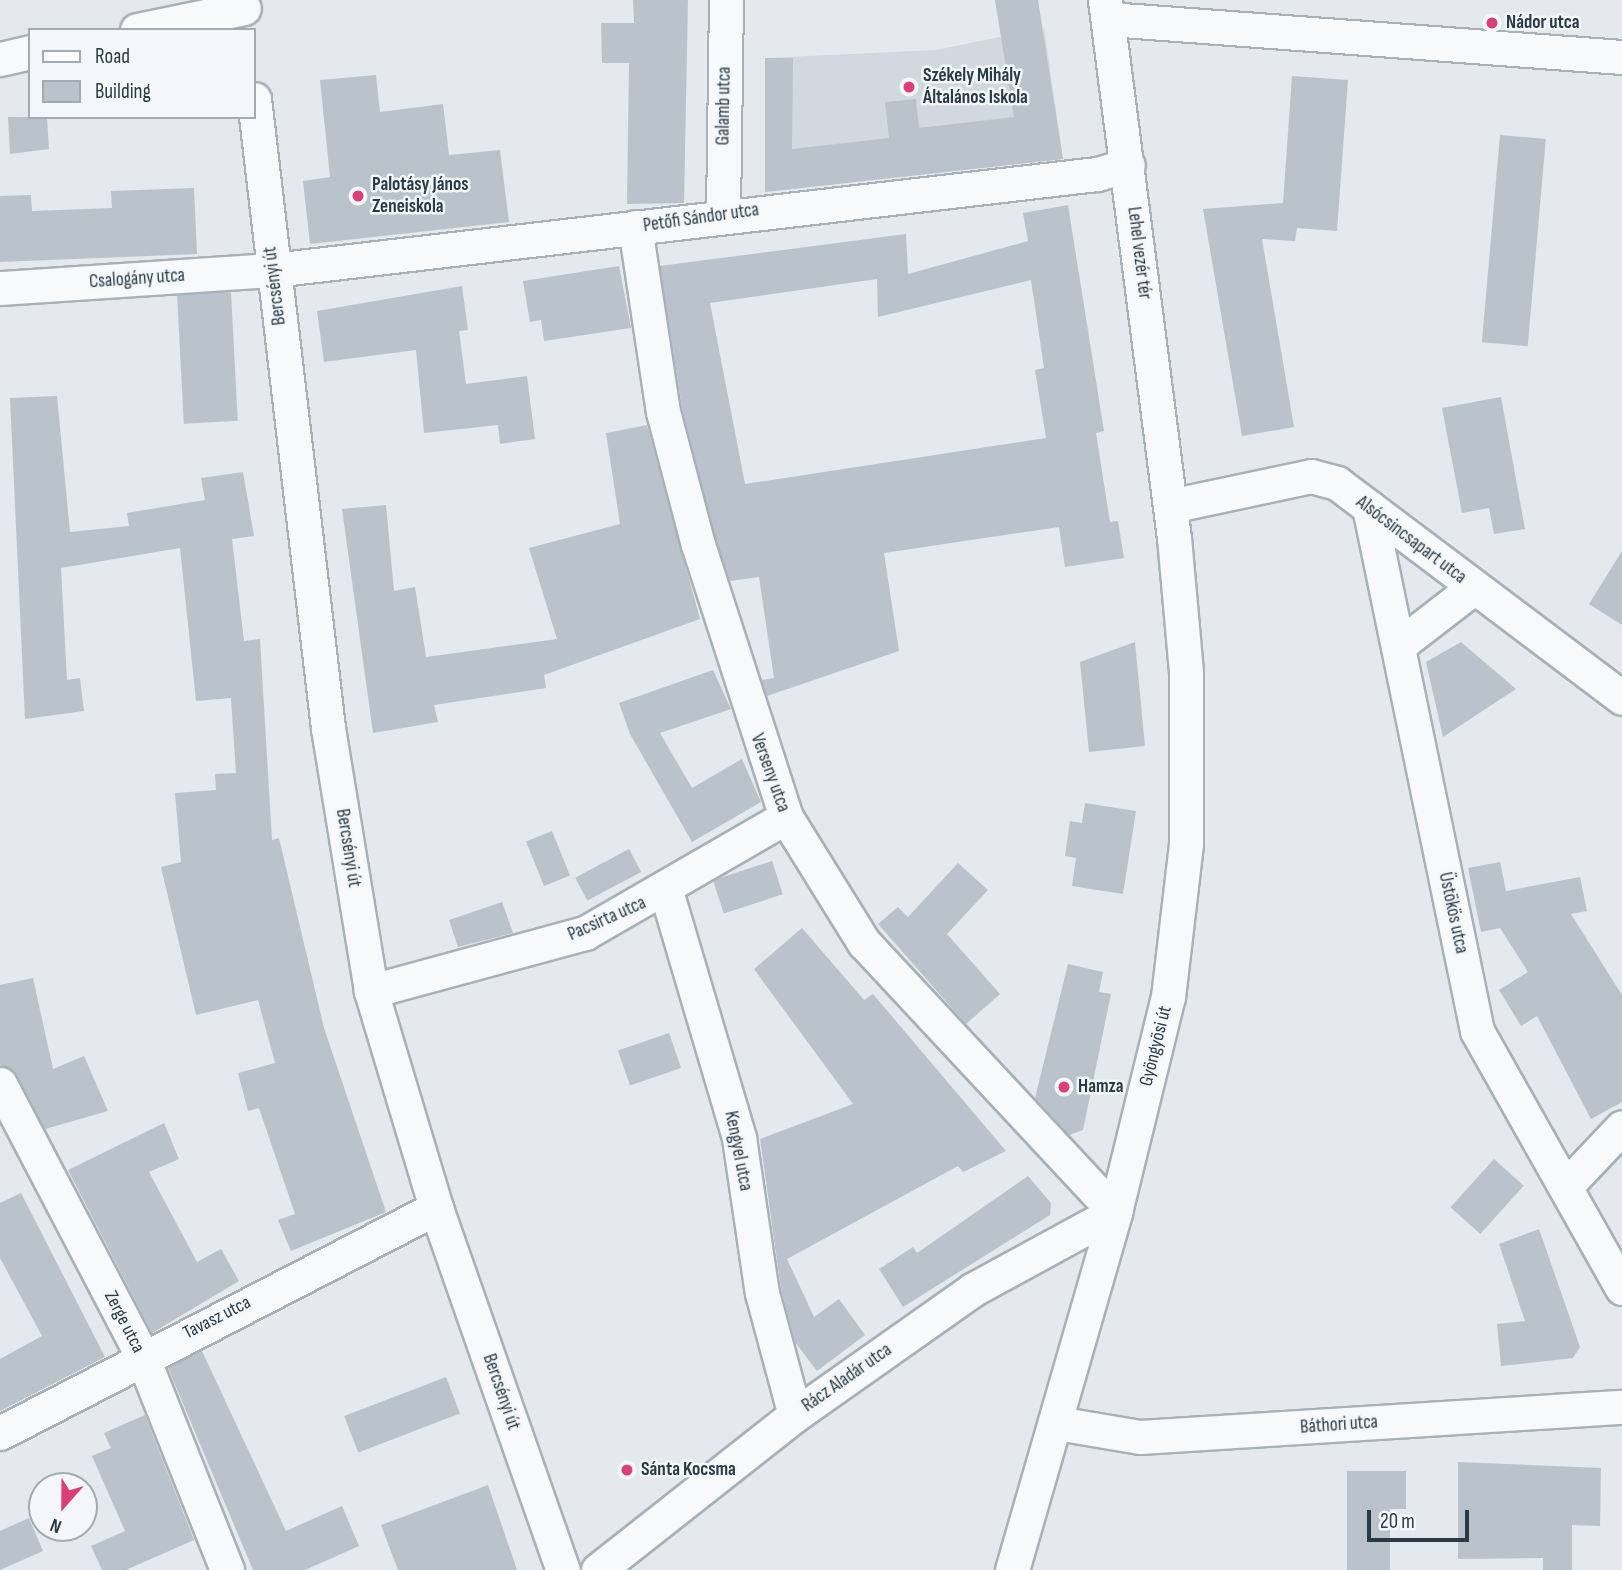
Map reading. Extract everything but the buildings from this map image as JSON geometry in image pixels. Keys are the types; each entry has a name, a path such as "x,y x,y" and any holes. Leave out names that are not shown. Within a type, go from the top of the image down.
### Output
{"street":[{"name":"Galamb utca","path":"723,213 726,0"},
{"path":"1107,9 1622,57"},
{"name":"Lehel vezér tér","path":"1107,9 1170,506"},
{"path":"149,28 244,12"},
{"path":"0,59 28,52"},
{"name":"Bercsényi út","path":"256,117 328,728 371,991 436,1208 563,1570"},
{"name":"Petőfi Sándor utca","path":"273,270 635,228 723,213 1097,174 1128,165"},
{"name":"Verseny utca","path":"635,228 663,412 698,545 786,817 864,943 1115,1212"},
{"name":"Csalogány utca","path":"0,288 273,270"},
{"name":"Alsócsincsapart utca","path":"1170,506 1311,476 1337,483 1622,698"},
{"name":"Gyöngyösi út","path":"1012,1570 1057,1423 1115,1212 1168,997 1186,843 1186,672 1170,506"},
{"name":"Üstökös utca","path":"1369,507 1478,1031 1622,1288"},
{"path":"1398,646 1474,588"},
{"name":"Pacsirta utca","path":"371,991 585,933 666,891 786,817"},
{"name":"Kengyel utca","path":"666,891 739,1138 762,1293 794,1415"},
{"name":"Zerge utca","path":"0,1084 142,1356 227,1570"},
{"path":"1566,1186 1622,1127"},
{"name":"Tavasz utca","path":"0,1433 142,1356 436,1208"},
{"name":"Rácz Aladár utca","path":"598,1570 794,1415 972,1290 1115,1212"},
{"name":"Báthori utca","path":"1057,1423 1140,1437 1622,1407"}],"shaded area":[{"name":"Székely Mihály Általános Iskola","path":"1044,28 1063,159 765,192 765,58 936,50"}],"place":[{"name":"Nádor utca","path":"1492,23"},
{"name":"Székely Mihály Általános Iskola","path":"909,87"},
{"name":"Palotásy János Zeneiskola","path":"358,196"},
{"name":"Hamza","path":"1064,1087"},
{"name":"Sánta Kocsma","path":"627,1470"}]}
